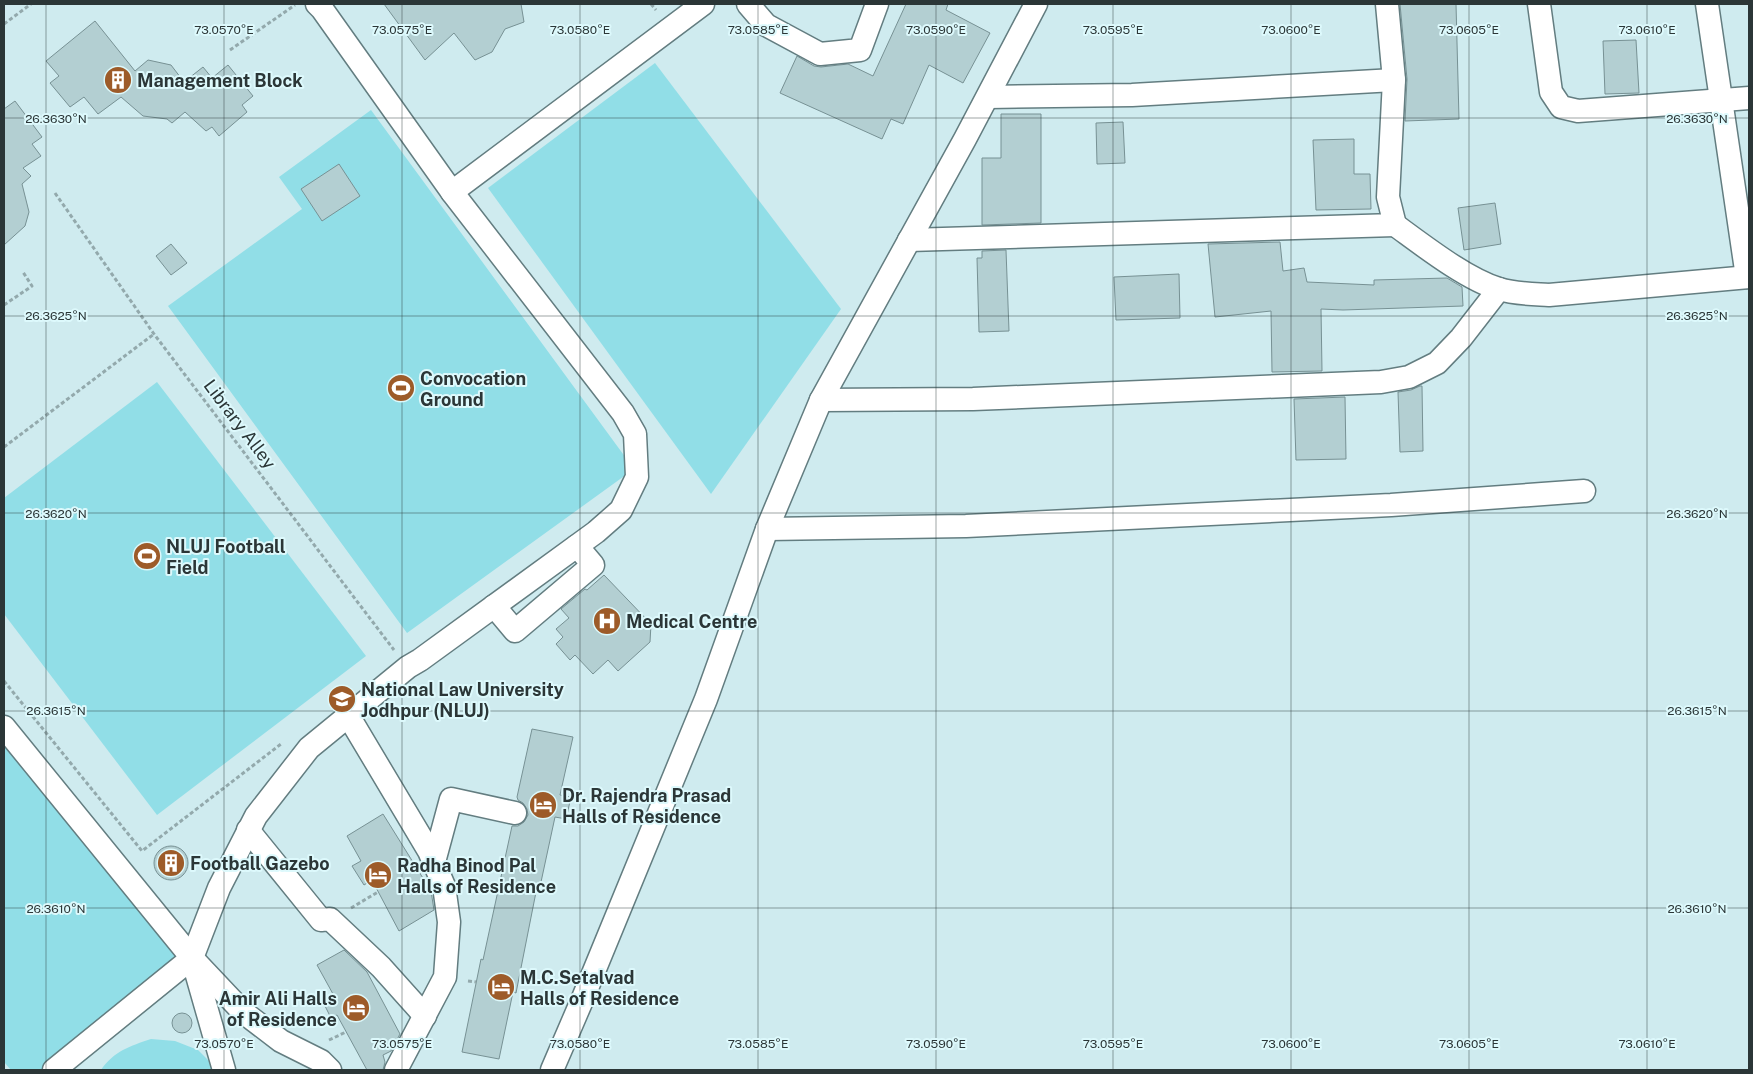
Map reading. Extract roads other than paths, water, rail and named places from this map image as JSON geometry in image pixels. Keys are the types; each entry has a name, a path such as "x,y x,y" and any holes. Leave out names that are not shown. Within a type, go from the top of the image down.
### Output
{"street":[{"path":"54,1070 192,958 220,888 248,830 256,816 309,748 408,667 577,546 621,510 637,477 635,434 622,413 452,192 317,4"},
{"path":"452,192 702,4"},
{"path":"748,4 766,25 820,54 860,50 877,4"},
{"path":"552,1070 702,708 767,529 821,400 988,97 1036,4"},
{"path":"1387,4 1394,80 1388,197 1395,225"},
{"path":"1539,4 1551,92 1561,107 1578,111 1749,98"},
{"path":"909,240 1395,225 1468,275 1499,289 1524,294 1549,294 1748,277 1707,4"},
{"path":"988,97 1132,95 1394,80"},
{"path":"821,400 973,399 1381,382 1410,377 1437,363 1461,338 1499,289"},
{"path":"767,529 966,526 1391,505 1584,491"},
{"path":"494,606 515,631 593,566 577,546"},
{"path":"349,717 429,851 444,886 450,928 445,976 396,1070"},
{"path":"4,727 192,958 243,1012 281,1040 321,1062 330,1070"},
{"path":"434,862 451,799 515,814"},
{"path":"248,830 321,920 330,919 381,967 425,1016"},
{"path":"192,958 224,1070"}],"place":[{"name":"Management Block","path":"118,80"},
{"name":"Convocation Ground","path":"401,388"},
{"name":"NLUJ Football Field","path":"147,556"},
{"name":"Medical Centre","path":"607,621"},
{"name":"National Law University Jodhpur (NLUJ)","path":"342,699"},
{"name":"Dr. Rajendra Prasad Halls of Residence","path":"543,805"},
{"name":"Football Gazebo","path":"171,863"},
{"name":"Radha Binod Pal Halls of Residence","path":"378,875"},
{"name":"M.C.Setalvad Halls of Residence","path":"501,987"},
{"name":"Amir Ali Halls of Residence","path":"356,1008"}]}
